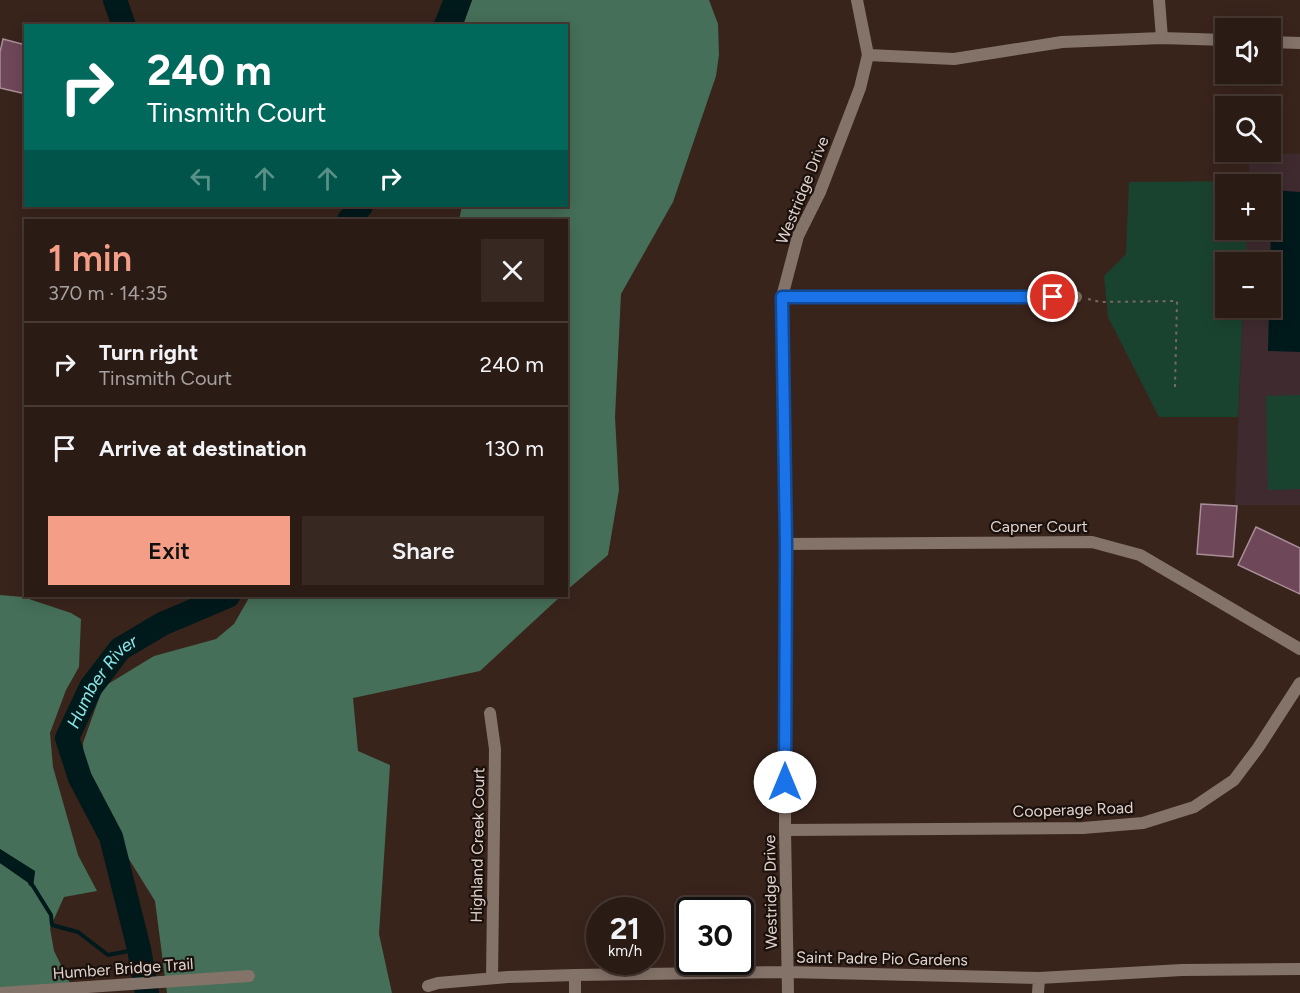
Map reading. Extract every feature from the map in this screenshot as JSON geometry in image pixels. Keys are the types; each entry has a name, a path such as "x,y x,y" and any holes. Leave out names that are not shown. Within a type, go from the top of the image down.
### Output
{"street":[{"name":"Westridge Drive","path":"788,993 785,830 786,544 782,297 798,236 820,192 860,88 868,55 857,0"},
{"path":"1159,0 1162,38"},
{"path":"868,55 954,59 1062,42 1162,38 1215,40"},
{"path":"1281,42 1300,43"},
{"path":"782,297 1076,297"},
{"name":"Capner Court","path":"786,544 1092,542 1140,555 1300,649"},
{"name":"Cooperage Road","path":"785,830 1083,828 1143,823 1194,807 1234,780 1258,748 1300,683"},
{"name":"Highland Creek Court","path":"490,713 495,749 492,978"},
{"name":"Saint Padre Pio Gardens","path":"428,987 438,983 492,978 575,975 788,972 1038,978 1182,970 1300,969"},
{"path":"575,975 575,993"},
{"name":"Humber Bridge Trail","path":"0,993 249,976"},
{"path":"1038,978 1038,993"}],"path":[{"path":"1076,297 1100,302 1177,301 1175,387"}],"shaded area":[{"path":"1281,154 1300,154 1300,505 1235,505 1243,318 1281,318 1281,252 1246,252 1246,240 1281,240 1281,174 1249,174 1249,162 1281,162"}],"green space":[{"path":"472,0 709,0 718,24 719,55 716,76 673,202 621,294 615,417 619,490 608,555 568,589 568,219 459,219 462,207 568,207 568,24 463,24"},
{"path":"1215,181 1215,240 1246,240 1246,252 1215,252 1215,318 1243,318 1238,417 1159,417 1108,317 1104,276 1126,254 1129,182"},
{"path":"1300,395 1300,489 1268,490 1266,396"},
{"path":"0,595 23,597 71,613 81,619 79,667 66,690 50,733 53,767 78,855 97,891 64,897 50,928 54,951 73,989 0,993 0,863 33,886 35,872 0,849"},
{"path":"249,597 560,597 480,671 353,698 358,751 390,765 379,934 392,993 167,993 155,901 104,819 84,769 83,743 102,690 108,684 154,656 216,639 234,624"}],"water":[{"path":"443,0 472,0 463,24 433,24"},
{"path":"1281,191 1300,192 1300,352 1268,351 1269,318 1281,318 1281,252 1270,252 1271,240 1281,240"},
{"path":"0,849 35,871 33,886 0,863"}],"building":[{"path":"3,39 24,44 24,94 0,88 0,52"},
{"path":"1201,504 1237,506 1233,557 1197,554"},
{"path":"1256,527 1300,548 1300,594 1238,565"}],"waterway":[{"name":"Humber River","path":"115,0 123,24"},
{"name":"Humber River","path":"350,219 360,207"},
{"name":"Humber River","path":"147,993 139,949 111,837 80,778 67,738 91,687 120,649 162,624 226,597"},
{"path":"30,883 51,915 52,925 78,932 108,955 139,949"}],"route":[{"path":"785,782 786,544 782,297 1053,297"}]}
